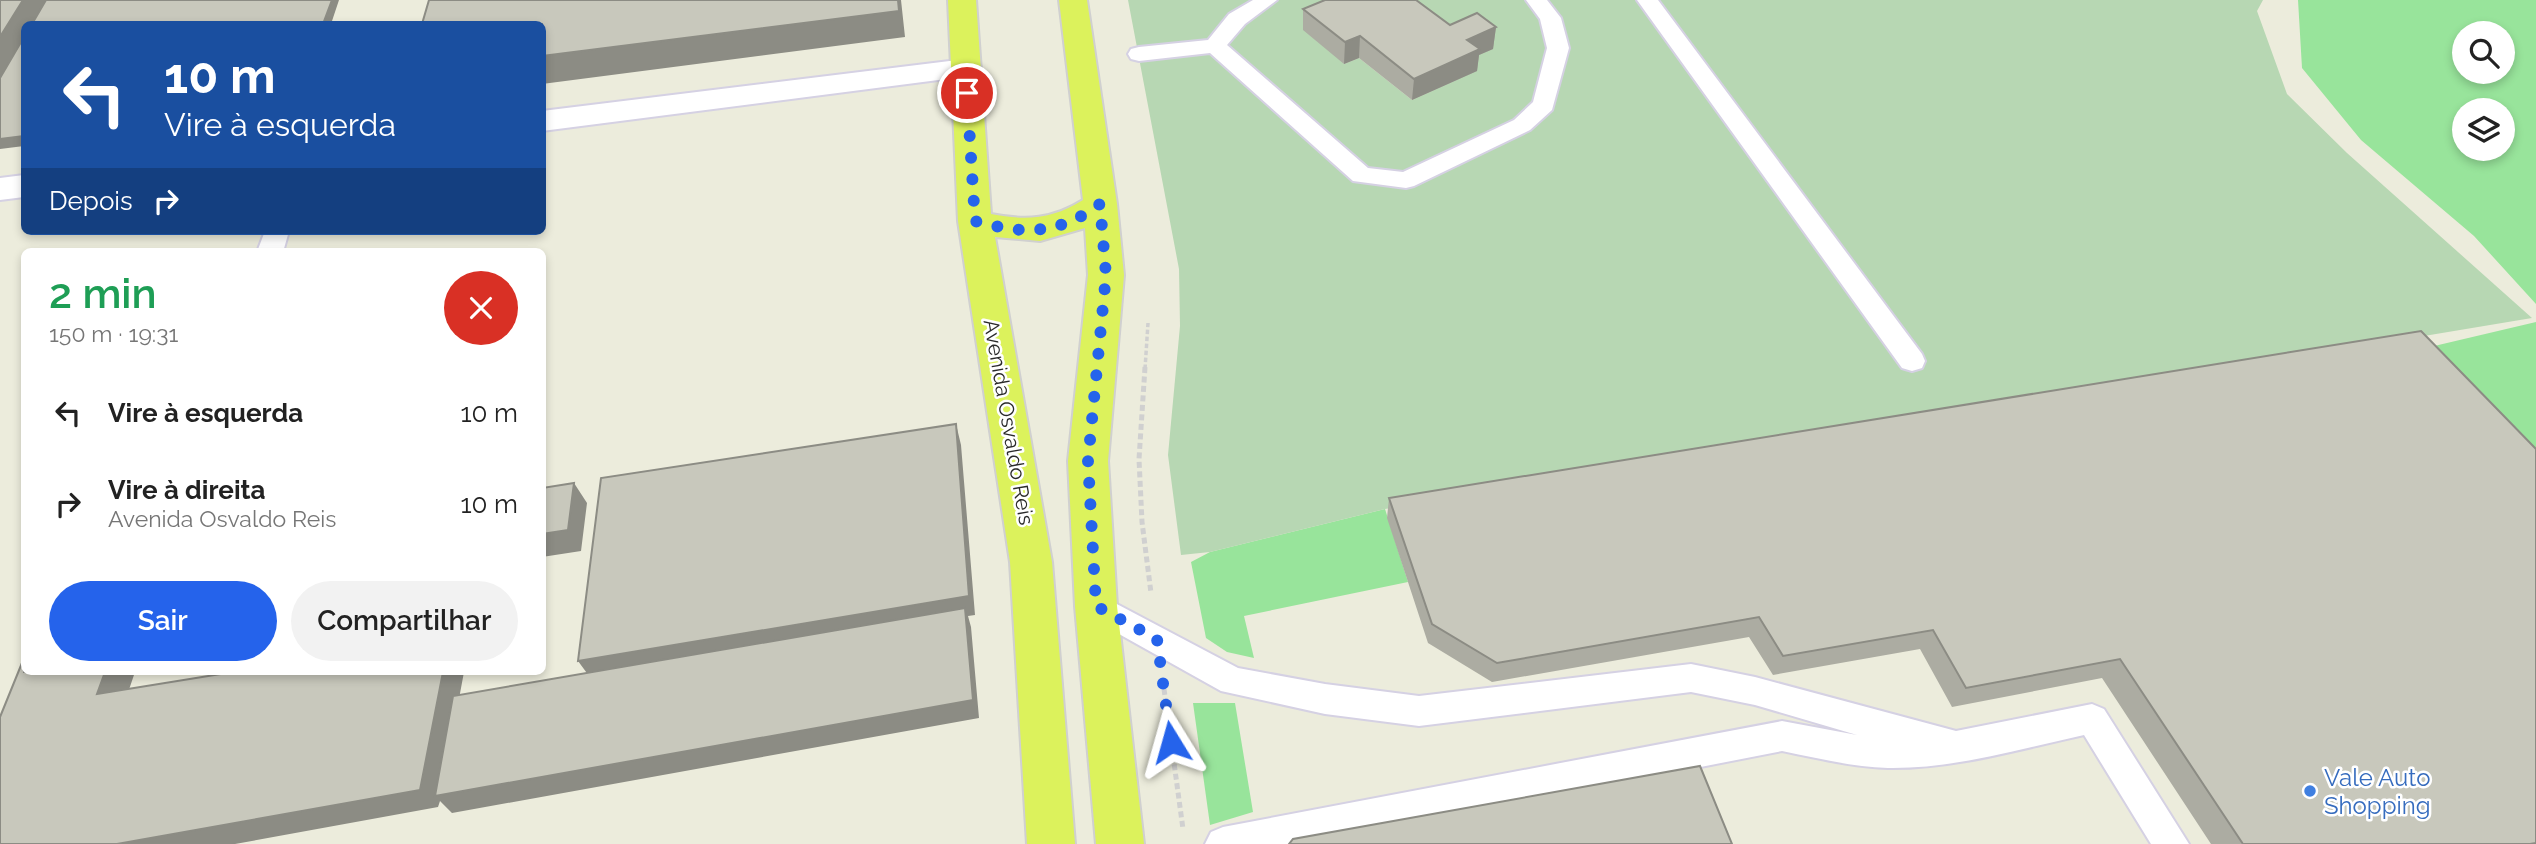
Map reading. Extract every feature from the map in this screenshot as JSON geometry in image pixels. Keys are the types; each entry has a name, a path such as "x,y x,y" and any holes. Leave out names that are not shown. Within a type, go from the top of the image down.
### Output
{"main road":[{"name":"Avenida Osvaldo Reis","path":"961,0 975,221 1030,548 1051,844"},
{"path":"1073,0 1100,204 1106,275 1088,461 1096,606 1120,844"},
{"path":"975,221 1002,229 1028,231 1056,227 1081,218 1100,204"}],"street":[{"path":"546,120 966,68"},
{"path":"0,189 21,186"}],"lane":[{"path":"1139,54 1215,46 1237,19 1267,0"},
{"path":"1215,46 1361,175 1406,180 1522,125 1544,105 1558,48 1550,18 1536,0"},
{"path":"1647,0 1912,360"},
{"path":"1096,606 1231,681 1325,699 1419,711 1691,678 1755,691 1960,745"},
{"path":"1804,705 1817,743"},
{"path":"1223,844 1782,736 1848,749 1904,752 1960,745 2092,719 2171,844"}],"path":[{"path":"1157,639 1183,830"}],"green space":[{"path":"1128,0 1331,0 1344,64 1359,58 1412,100 1476,71 1464,61 1492,49 1385,0 2263,0 2257,11 2287,94 2347,153 2532,318 1385,509 1210,552 1181,555 1168,455 1180,326 1179,269"},
{"path":"2298,0 2536,0 2536,304 2474,236 2361,140 2302,68"},
{"path":"2536,322 2536,459 2430,347"},
{"path":"1385,509 1408,582 1244,616 1254,658 1227,652 1206,638 1191,562 1210,552"},
{"path":"1193,703 1235,703 1253,812 1210,825"}],"building":[{"path":"0,0 23,0 0,37"},
{"path":"46,0 332,0 324,21 34,21"},
{"path":"429,0 898,0 899,11 546,55 546,21 423,21"},
{"path":"1325,0 1416,0 1450,25 1477,13 1496,27 1467,40 1480,49 1414,79 1360,36 1345,42 1303,9"},
{"path":"21,42 21,136 0,139 0,78"},
{"path":"2421,331 2536,449 2536,843 2243,844 2120,659 1966,688 1933,630 1783,656 1759,617 1497,663 1432,624 1389,498"},
{"path":"956,424 969,596 578,661 601,478"},
{"path":"574,483 568,530 546,533 546,487"},
{"path":"965,608 973,700 435,796 453,696"},
{"path":"21,665 21,675 104,675 97,694 214,675 442,675 420,790 117,844 0,844 0,717"},
{"path":"1700,766 1732,844 1289,844 1293,839"}],"place":[{"name":"Vale Auto Shopping","path":"2310,791"}],"route":[{"path":"967,93 975,221 1002,229 1028,231 1056,227 1081,218 1100,204 1106,275 1088,461 1096,606 1157,639 1171,742"}]}
